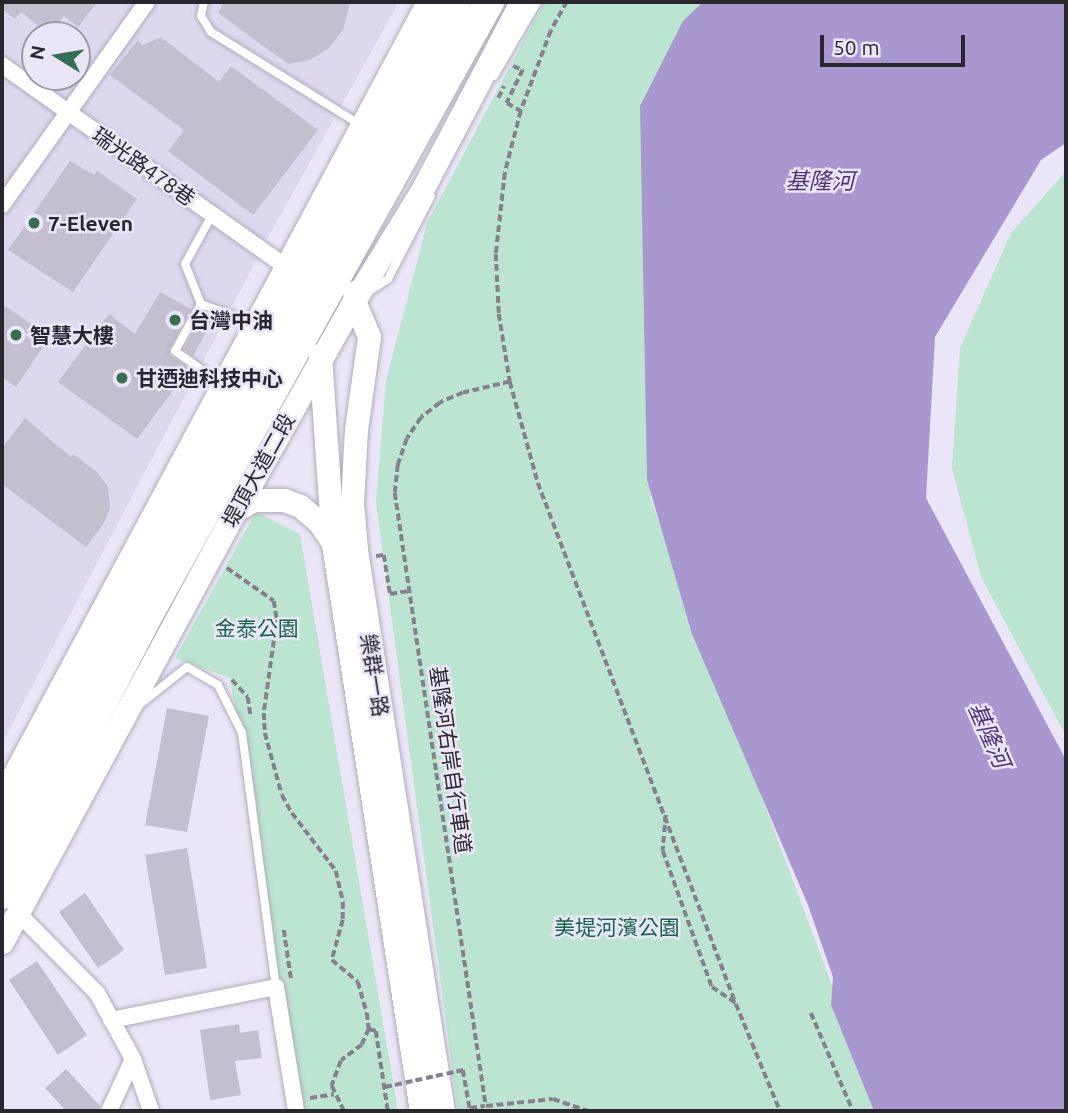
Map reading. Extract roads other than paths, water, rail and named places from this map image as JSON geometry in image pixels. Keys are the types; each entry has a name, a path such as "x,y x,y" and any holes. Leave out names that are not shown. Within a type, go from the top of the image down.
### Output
{"highway":[{"path":"2,844 293,277 379,150 455,2"},
{"name":"堤頂大道二段","path":"10,904 151,609 489,2"}],"street":[{"path":"2,205 147,2"},
{"path":"2,797 255,324 293,277 361,125 428,2"},
{"name":"堤頂大道二段","path":"2,942 10,904 119,724 321,359 422,190 521,2"},
{"name":"瑞光路478巷","path":"2,65 212,215 293,277"},
{"name":"樂群一路","path":"359,239 354,301 369,337 355,429 352,503 356,550 443,1111"},
{"name":"樂群一路","path":"293,277 313,320 321,359 333,544 421,1111"},
{"path":"236,510 253,499 284,500 300,506 320,522 333,544"},
{"path":"10,904 97,993 133,1059 151,1111"},
{"path":"111,1020 276,987 296,1107"},
{"path":"109,1111 133,1059"}],"lane":[{"path":"204,2 201,16 211,33 361,125"},
{"path":"490,84 537,2"},
{"path":"451,157 483,96"},
{"path":"354,301 388,279 439,181"},
{"path":"212,215 185,264 201,304 255,324"},
{"path":"201,304 175,351 223,385"},
{"path":"119,724 157,689 187,667 218,685 242,733 276,987"}],"water":[{"name":"基隆河","path":"703,2 1066,2 1066,143 1041,160 935,337 926,498 1066,760 1066,1111 874,1111 831,1005 833,977 808,905 692,634 647,480 640,106 683,21"}],"place":[{"name":"7-Eleven","path":"34,223"},
{"name":"台灣中油","path":"175,320"},
{"name":"智慧大樓","path":"16,335"},
{"name":"甘迺迪科技中心","path":"122,378"}],"park label":[{"name":"金泰公園","path":"257,628"},
{"name":"美堤河濱公園","path":"617,927"}]}
